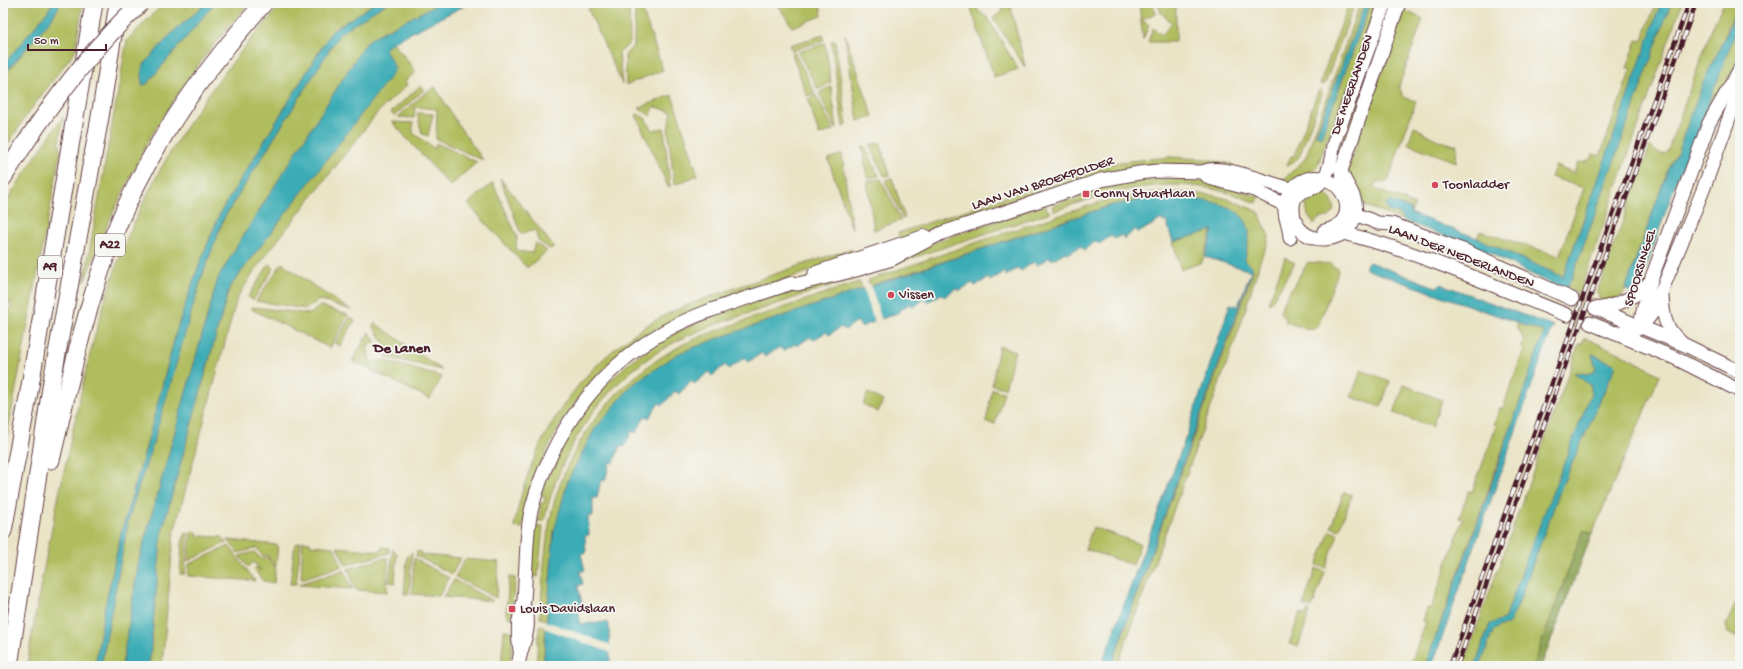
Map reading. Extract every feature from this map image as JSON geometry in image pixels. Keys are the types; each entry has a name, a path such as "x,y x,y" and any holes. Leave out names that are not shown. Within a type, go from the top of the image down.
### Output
{"highway":[{"name":"A9","path":"3,531 30,385 94,3"},
{"name":"A9","path":"10,666 52,381 118,3"},
{"path":"3,178 24,145 74,76 91,55 141,3"},
{"name":"A22","path":"32,523 48,469 85,321 109,248 126,206 144,170 171,123 233,37 264,3"}],"main road":[{"name":"DE MEERLANDEN","path":"1320,178 1332,156 1333,145 1385,3"},
{"name":"DE MEERLANDEN","path":"1352,210 1351,192 1341,171 1399,3"},
{"name":"SPOORSINGEL","path":"1641,328 1642,315 1651,280 1709,123 1740,69"},
{"name":"SPOORSINGEL","path":"1641,328 1653,312 1662,295 1703,190 1740,88"},
{"name":"LAAN VAN BROEKPOLDER","path":"518,666 520,650 518,633 519,616 524,601 528,530 532,508 550,456 563,431 596,386 615,366 665,331 692,318 792,283 798,284 839,275 892,259 942,233 1047,198 1121,176 1157,171 1203,172 1209,169 1234,173 1292,189"},
{"name":"LAAN VAN BROEKPOLDER","path":"1203,172 1209,178 1254,190 1289,207"},
{"path":"1290,238 1285,215 1289,207 1298,194 1304,190 1318,186 1320,178"},
{"path":"1320,178 1339,188 1346,203 1352,210 1352,224 1343,234 1323,240 1313,238 1301,230 1289,207 1292,189 1301,182 1320,178"},
{"path":"1313,238 1320,232 1338,226 1352,210"},
{"name":"LAAN DER NEDERLANDEN","path":"1352,210 1378,223 1392,224 1463,250 1572,299"},
{"name":"LAAN DER NEDERLANDEN","path":"1343,234 1371,240 1567,315"},
{"path":"1651,280 1640,293 1625,301 1610,307 1596,309 1685,345 1740,372"},
{"path":"1662,295 1663,313 1666,325 1673,335 1685,345"},
{"path":"1590,323 1675,358 1740,391"},
{"path":"1614,333 1631,332 1641,328"},
{"path":"1641,328 1649,339 1675,358"}],"green space":[{"path":"3,3 53,3 3,65"},
{"path":"61,3 83,3 75,51 28,113 3,152 3,76 52,18"},
{"path":"164,3 207,3 173,32 146,62 142,68 142,85 147,84 214,3 249,3 207,53 177,95 149,139 108,223 84,282 127,40"},
{"path":"283,3 375,3 332,31 220,213 196,273 177,329 146,448 121,533 103,616 95,666 27,666 46,557 81,391 103,307 122,252 147,195 180,136 218,80"},
{"path":"387,3 440,3 371,38 216,286 139,560 122,666 101,666 129,517 201,279 224,218 340,33"},
{"path":"602,3 629,3 630,43 619,53 622,84 588,9"},
{"path":"635,3 640,3 663,70 626,85 625,55 634,45"},
{"path":"777,3 820,3 822,16 792,27"},
{"path":"969,3 981,3 977,10 988,18 1018,69 994,77"},
{"path":"1002,3 1010,3 1025,67 993,18 1003,11"},
{"path":"1139,3 1152,3 1156,13 1143,19 1143,21 1149,25 1143,40"},
{"path":"1158,3 1176,3 1176,42 1148,42 1153,28 1162,35 1172,23 1161,13"},
{"path":"1349,3 1355,3 1325,84 1321,85 1320,83"},
{"path":"1360,3 1365,3 1316,135 1321,136 1370,6 1366,3 1380,3 1355,77 1343,97 1317,167 1311,172 1284,183 1281,182 1305,159"},
{"path":"1656,3 1661,3 1563,277 1477,238 1480,231 1559,256 1584,188 1551,177 1555,166 1574,173 1578,162 1584,163 1591,159 1593,154 1600,156 1631,69 1627,68 1637,40 1642,41"},
{"path":"1671,3 1682,3 1579,294 1566,289 1572,278"},
{"path":"1724,3 1738,3 1677,153 1668,169 1625,290 1621,297 1605,301 1599,300 1597,292 1650,146 1660,154 1665,154 1668,150 1712,28"},
{"path":"1391,6 1393,8 1335,179 1329,176 1388,8"},
{"path":"1403,10 1423,19 1399,86 1403,97 1416,101 1388,181 1383,183 1377,181 1374,188 1415,205 1411,213 1409,212 1411,209 1390,202 1387,210 1401,215 1404,221 1366,206 1360,200 1347,172"},
{"path":"1740,20 1740,51 1734,69 1711,112 1706,111 1698,129"},
{"path":"823,35 824,40 792,51 790,45"},
{"path":"845,35 873,116 858,121"},
{"path":"835,40 847,125 843,127 831,41"},
{"path":"393,42 416,72 405,81 407,85 378,112 260,263 237,298 174,533 162,666 149,666 162,531 229,288 394,68 385,49"},
{"path":"825,43 831,82 818,90 798,52"},
{"path":"795,53 815,93 807,96 792,54"},
{"path":"420,86 424,90 394,116 391,112"},
{"path":"831,86 837,128 836,129 819,93"},
{"path":"435,87 459,126 483,160 436,139 437,109 415,107 414,118 398,117 424,94"},
{"path":"1318,91 1322,91 1322,94 1299,157 1288,166 1287,165 1291,156 1294,156"},
{"path":"672,95 698,175 674,185 668,129 672,112 654,107 651,116 639,108"},
{"path":"816,95 834,130 819,135 808,99"},
{"path":"417,113 433,114 428,136 422,134"},
{"path":"637,114 645,118 652,130 664,128 670,187 668,187 636,115"},
{"path":"63,117 59,143 61,150 3,457 3,345 11,302 3,306 3,212 11,194"},
{"path":"392,122 413,123 413,133 435,149 436,143 477,162 450,186"},
{"path":"1414,126 1445,143 1457,145 1456,162 1408,144"},
{"path":"880,142 890,175 884,176 870,145"},
{"path":"865,146 879,176 867,178 862,147"},
{"path":"842,154 852,229 828,159"},
{"path":"1170,157 1205,159 1233,164 1233,166 1201,163 1154,165 1047,192 1044,184 1100,166 1120,162"},
{"path":"500,178 554,247 550,249 538,241 535,230 521,234"},
{"path":"892,178 905,218 903,219 885,180"},
{"path":"881,179 901,220 874,230 867,181"},
{"path":"1169,179 1217,183 1259,197 1257,203 1226,192 1178,185 1136,188 1116,192 1054,211 1052,206 1070,199 1071,201 1080,198 1079,195 1086,193 1085,191 1096,188 1127,182"},
{"path":"493,183 517,236 516,251 532,253 535,243 547,251 527,268 468,204"},
{"path":"1037,186 1039,192 1008,202 1009,205 901,242 898,233"},
{"path":"1167,191 1211,195 1229,199 1259,212 1269,237 1240,327 1117,666 1111,666 1251,278 1253,268 1245,260 1249,230 1153,198 1112,205 870,286 868,280 992,237 1110,199 1128,195"},
{"path":"1324,193 1332,201 1334,207 1333,211 1329,217 1320,218 1314,224 1308,216 1306,204 1310,200 1322,196"},
{"path":"1045,204 1048,211 1051,212 867,273 938,241"},
{"path":"1213,229 1202,262 1181,270 1173,242"},
{"path":"851,249 852,254 849,259 780,281 740,296 642,341 625,351 605,368 587,387 557,430 536,478 522,528 514,527 521,496 531,466 544,437 560,410 578,386 599,363 623,342 660,318 708,297"},
{"path":"1285,258 1295,263 1270,304 1268,303"},
{"path":"1308,262 1332,264 1334,268 1337,267 1338,272 1318,327 1311,330 1285,322 1286,318 1280,312 1283,302"},
{"path":"282,263 351,310 319,300 306,309 256,301"},
{"path":"269,264 274,268 253,300 248,297"},
{"path":"856,275 857,277 699,331 666,347 643,362 622,380 603,400 587,422 572,445 561,469 551,495 544,521 538,521 541,507 539,506 540,503 544,503 545,496 541,495 557,453 590,400 632,360 670,335 703,320 790,289"},
{"path":"859,282 863,289 724,336 677,354 554,531 547,620 540,618 544,562 550,520 561,481 572,456 585,433 618,392 638,374 682,345 709,333"},
{"path":"320,306 348,315 330,348 251,309 252,307 310,314"},
{"path":"350,317 355,320 340,346 335,343"},
{"path":"375,323 442,370 387,357 388,349 373,326"},
{"path":"1518,323 1544,332 1542,340 1425,666 1410,666 1426,622 1423,621 1427,608 1431,608 1463,519 1459,518 1469,491 1472,492 1497,425 1494,424 1500,408 1503,408 1524,349 1521,347 1524,342 1521,333 1516,327"},
{"path":"369,332 376,343 367,345 370,362 386,361 442,377 430,399 352,361"},
{"path":"1585,338 1624,355 1660,375 1592,534 1583,530 1533,666 1480,666 1493,631 1500,626 1508,625 1517,607 1561,488 1616,365 1592,354 1596,370 1589,374 1574,373 1591,386 1591,394 1507,613 1504,619 1490,624 1475,666 1463,666 1579,344 1582,344"},
{"path":"999,346 1015,351 1005,388 992,385"},
{"path":"1361,370 1390,381 1381,407 1351,397"},
{"path":"1404,385 1442,400 1432,427 1394,413"},
{"path":"992,389 1004,392 995,424 986,422"},
{"path":"868,393 883,401 878,412 863,404"},
{"path":"1344,492 1352,495 1339,530 1331,527"},
{"path":"537,526 543,527 538,577 529,576 533,528 536,528"},
{"path":"1093,527 1140,544 1133,565 1085,549"},
{"path":"1583,530 1592,534 1541,666 1533,666"},
{"path":"191,531 197,532 197,536 222,537 226,543 188,561"},
{"path":"1330,531 1338,534 1326,568 1317,565"},
{"path":"188,533 185,574 180,574 182,542 185,534"},
{"path":"228,540 278,545 274,583 263,581 254,569 256,567 261,571 254,562 248,567 239,556 254,552 263,560 267,557 275,567 267,555 263,557 257,548 238,553"},
{"path":"303,541 310,542 310,545 334,547 342,566 301,579"},
{"path":"301,542 296,584 290,584 295,544"},
{"path":"229,546 255,581 188,576 189,564"},
{"path":"337,547 381,551 382,547 389,548 389,553 346,565"},
{"path":"393,549 397,553 395,583 389,582"},
{"path":"417,551 421,552 421,555 461,558 452,574 416,556"},
{"path":"412,552 409,594 404,594 407,557"},
{"path":"388,557 387,592 356,590 348,569"},
{"path":"414,558 449,578 439,596 412,594"},
{"path":"465,559 499,562 496,598 455,577"},
{"path":"1316,568 1325,572 1312,608 1303,605"},
{"path":"344,570 353,589 299,585 299,584"},
{"path":"509,577 515,578 511,611 513,612 510,619 506,614"},
{"path":"454,580 493,601 443,597"},
{"path":"1740,594 1740,639 1728,633 1726,625"},
{"path":"1308,610 1310,612 1298,647 1289,644 1300,613 1306,615"},
{"path":"541,626 546,628 543,666 536,666 539,627"},
{"path":"504,630 513,631 510,666 501,666"}],"water":[{"path":"53,3 61,3 52,18 3,76 3,65"},
{"path":"207,3 214,4 147,84 142,85 142,68 146,62 173,32"},
{"path":"375,3 387,3 340,33 224,218 201,279 155,437 129,517 101,666 95,666 103,616 121,533 146,448 177,329 196,273 220,213 332,31"},
{"path":"440,3 470,3 393,42 385,49 395,68 392,74 229,288 162,531 149,666 122,666 139,560 218,278 241,239 363,47 371,38"},
{"path":"1365,3 1370,5 1321,137 1316,135"},
{"path":"1661,3 1671,3 1572,278 1566,289 1543,280 1488,252 1404,221 1401,215 1387,210 1388,207 1385,206 1386,203 1389,204 1390,201 1411,209 1410,213 1477,238 1563,277"},
{"path":"1738,3 1740,3 1740,20 1699,129 1700,131 1695,145 1679,174 1643,276 1631,292 1625,290 1668,169 1677,153 1703,83 1730,26"},
{"path":"1153,198 1178,198 1208,201 1234,210 1243,218 1249,229 1245,260 1253,268 1111,666 1101,666 1187,434 1230,304 1238,306 1251,271 1205,257 1213,230 1173,242 1166,221 1163,222 1162,219 1138,233 1136,229 1124,239 1122,235 1115,239 1111,236 1099,244 1096,241 1084,250 1081,246 1068,254 1065,252 1052,260 1050,257 1037,265 1034,262 1021,271 1018,268 1006,276 1004,272 990,281 988,278 975,286 972,283 959,291 956,288 944,297 941,294 928,302 925,299 913,307 910,303 897,313 861,327 857,321 845,330 841,327 829,335 826,332 813,340 810,337 797,346 795,344 783,351 780,347 765,357 762,353 748,362 744,358 729,369 725,365 712,376 709,372 694,384 691,381 679,394 675,391 663,405 659,403 649,418 645,416 636,433 632,431 624,447 620,446 614,463 610,462 605,481 601,480 597,498 593,498 593,516 588,516 589,535 585,536 586,552 581,554 585,570 580,572 583,584 578,586 582,603 578,605 580,624 605,622 609,624 610,662 606,665 592,661 590,666 543,666 554,531 568,480 594,430 632,385 677,354 724,336 1112,205"},
{"path":"1369,262 1433,286 1438,287 1441,284 1553,326 1432,666 1425,666 1487,497 1544,332 1368,270 1366,269 1366,265"},
{"path":"1592,354 1616,365 1561,488 1517,607 1508,625 1500,626 1493,631 1480,666 1475,666 1490,624 1504,619 1507,613 1526,560 1591,394 1591,386 1574,373 1589,374 1596,369"}],"pier":[{"path":"870,284 882,321 875,324 863,286"},
{"path":"545,621 611,645 612,653 544,628"}],"tunnel":[{"path":"1572,299 1595,308"},
{"path":"1567,315 1590,323"}],"railway":[{"path":"1450,666 1689,3"},
{"path":"1457,666 1696,3"}],"place":[{"name":"Toonladder","path":"1435,185"},
{"name":"Conny Stuartlaan","path":"1086,194"},
{"name":"Vissen","path":"891,295"},
{"name":"Louis Davidslaan","path":"512,609"}],"district":[{"name":"De Lanen","path":"402,349"}]}
